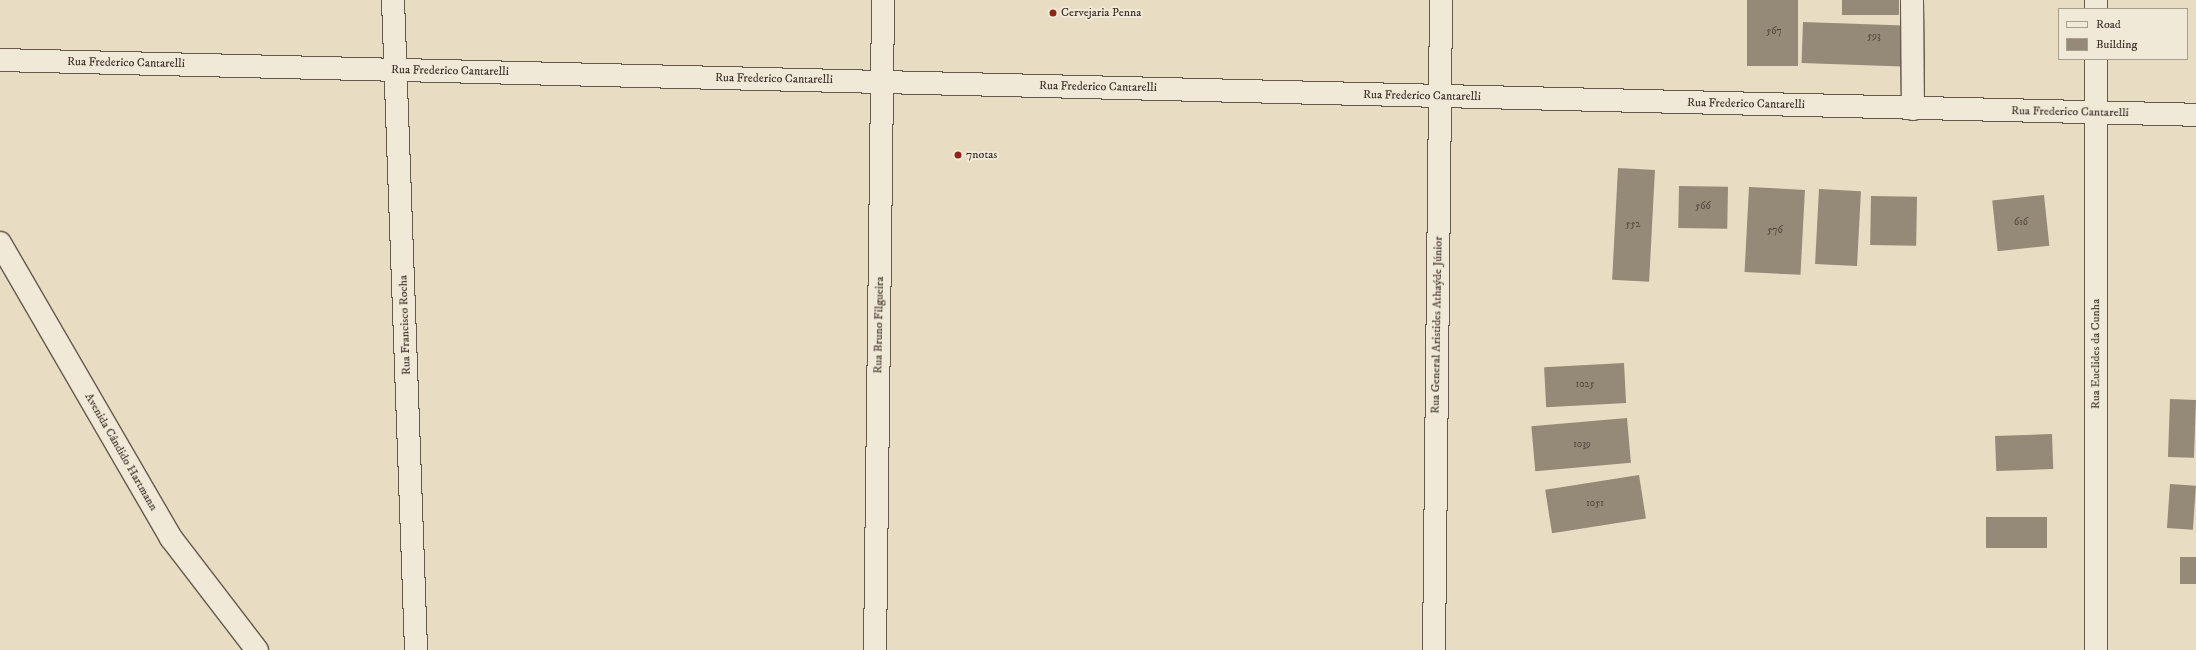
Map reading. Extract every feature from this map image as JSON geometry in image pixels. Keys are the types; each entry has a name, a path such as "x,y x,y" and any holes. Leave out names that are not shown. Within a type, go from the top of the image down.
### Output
{"street":[{"name":"Rua Francisco Rocha","path":"393,0 416,650"},
{"name":"Rua Bruno Filgueira","path":"875,650 884,0"},
{"name":"Rua General Aristides Athaýde Júnior","path":"1434,650 1441,0"},
{"path":"1912,0 1913,108"},
{"name":"Rua Frederico Cantarelli","path":"0,60 2196,115"},
{"name":"Rua Euclides da Cunha","path":"2096,60 2096,650"},
{"name":"Avenida Cândido Hartmann","path":"0,243 171,538 257,650"}],"building":[{"path":"1747,0 1798,0 1798,66 1747,66"},
{"path":"1842,0 1899,0 1899,15 1842,15"},
{"path":"1803,22 1911,26 1910,67 1802,63"},
{"path":"1618,168 1655,170 1649,282 1612,280"},
{"path":"1679,186 1728,187 1727,229 1678,228"},
{"path":"1749,187 1805,190 1800,275 1745,272"},
{"path":"1819,189 1861,191 1857,266 1815,264"},
{"path":"2044,195 2049,246 1998,251 1992,200"},
{"path":"1871,196 1917,197 1916,246 1870,245"},
{"path":"1624,363 1626,403 1546,407 1544,367"},
{"path":"2170,399 2196,400 2194,458 2168,457"},
{"path":"1627,418 1631,463 1535,471 1531,426"},
{"path":"2052,434 2053,469 1996,471 1995,436"},
{"path":"1639,475 1646,518 1552,533 1545,490"},
{"path":"2170,484 2196,486 2193,530 2167,528"},
{"path":"1986,517 2047,517 2047,548 1986,548"},
{"path":"2180,557 2196,557 2196,584 2180,584"}],"place":[{"name":"Cervejaria Penna","path":"1053,13"},
{"name":"7notas","path":"958,155"}]}
